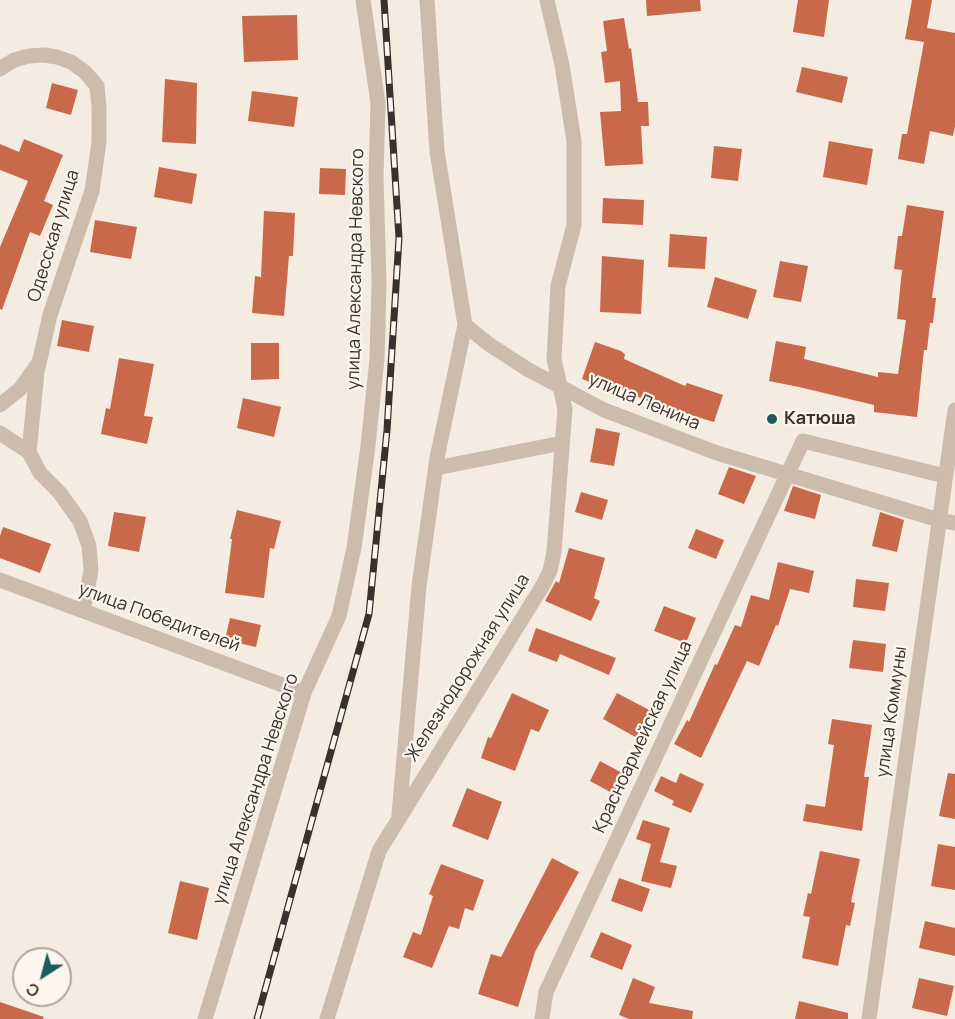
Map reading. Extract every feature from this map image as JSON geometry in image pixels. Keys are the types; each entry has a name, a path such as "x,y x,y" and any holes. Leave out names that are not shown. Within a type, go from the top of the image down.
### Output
{"street":[{"name":"улица Александра Невского","path":"205,1019 304,693 339,616 354,548 377,359 378,103 363,0"},
{"path":"398,818 419,586 436,468 465,325 437,151 427,0"},
{"name":"Железнодорожная улица","path":"327,1019 379,851 529,609 550,571 554,552 565,409 554,359 558,286 574,225 574,141 562,65 547,0"},
{"name":"Одесская улица","path":"0,69 14,60 28,56 44,55 71,62 85,72 97,86 99,107 99,142 92,191 50,315 39,363 29,452"},
{"name":"улица Ленина","path":"465,325 490,345 560,387 604,410 717,453 955,523"},
{"name":"Одесская улица","path":"0,405 20,389 39,363"},
{"name":"улица Коммуны","path":"869,1019 939,520 950,477 955,410"},
{"path":"0,433 29,452 40,473 59,492 80,520 89,546 91,571 83,611"},
{"path":"787,474 803,441 950,477"},
{"path":"436,468 562,443"},
{"name":"Красноармейская улица","path":"542,1019 546,992 787,474"},
{"name":"улица Победителей","path":"0,580 304,693"}],"building":[{"path":"646,0 700,0 701,11 647,16"},
{"path":"798,0 829,0 824,37 793,32"},
{"path":"912,0 932,0 927,28 955,33 955,126 953,136 930,131 924,164 898,159 902,134 907,134 924,42 905,39"},
{"path":"297,15 298,60 244,62 242,16"},
{"path":"624,18 629,49 631,48 638,102 648,102 649,126 641,126 643,164 605,166 600,112 621,111 620,81 605,83 601,52 607,51 603,21"},
{"path":"802,67 848,77 842,103 796,92"},
{"path":"165,79 197,83 196,144 162,142"},
{"path":"52,83 78,90 71,115 46,108"},
{"path":"252,91 298,97 294,127 248,121"},
{"path":"24,139 63,155 44,201 53,205 40,236 30,232 2,310 0,309 0,247 28,181 0,170 0,144 19,152"},
{"path":"829,141 873,149 867,185 823,177"},
{"path":"714,146 742,149 738,181 711,178"},
{"path":"159,167 197,174 192,204 154,197"},
{"path":"320,168 346,169 345,195 319,194"},
{"path":"603,198 644,200 643,225 602,223"},
{"path":"907,205 944,211 932,298 936,298 933,323 930,323 927,350 924,350 917,417 874,412 874,405 769,381 776,341 806,347 804,359 878,377 878,372 898,374 906,320 897,319 902,270 894,269 898,236 902,236"},
{"path":"264,211 295,213 293,256 289,256 284,316 252,313 255,276 261,277"},
{"path":"95,220 137,227 131,259 90,252"},
{"path":"670,234 707,237 705,269 668,267"},
{"path":"602,256 644,260 641,314 600,312"},
{"path":"780,261 808,266 801,302 773,297"},
{"path":"715,277 757,290 748,319 707,307"},
{"path":"62,320 94,326 89,352 57,346"},
{"path":"595,342 621,351 625,354 624,359 685,386 687,383 723,395 714,422 654,404 614,386 612,390 582,379"},
{"path":"251,343 279,343 279,379 251,380"},
{"path":"119,358 154,364 144,416 153,417 147,444 101,434 106,408 110,409"},
{"path":"243,398 281,407 274,437 237,428"},
{"path":"596,428 620,433 614,466 590,462"},
{"path":"729,467 756,476 744,504 718,494"},
{"path":"793,486 821,495 815,519 784,511"},
{"path":"581,492 608,500 602,520 575,512"},
{"path":"237,510 281,521 274,549 270,548 264,598 225,593 232,539 230,539"},
{"path":"114,512 146,517 139,552 108,546"},
{"path":"880,512 904,520 897,552 872,546"},
{"path":"3,527 51,544 40,573 0,558 0,536"},
{"path":"696,529 724,540 716,559 688,548"},
{"path":"569,548 605,558 594,598 600,601 591,621 545,601 556,581 559,583"},
{"path":"778,562 814,571 809,593 790,589 778,626 776,625 759,666 747,661 701,758 674,744 687,720 689,722 735,625 741,627 751,595 769,600"},
{"path":"856,579 889,583 885,611 853,607"},
{"path":"664,606 696,618 686,643 654,631"},
{"path":"230,618 261,625 256,647 225,640"},
{"path":"536,628 616,658 609,675 560,654 557,662 528,651"},
{"path":"853,640 886,644 883,672 849,668"},
{"path":"512,693 549,710 539,732 531,729 515,771 481,758 488,737 491,738"},
{"path":"617,693 653,712 639,739 603,719"},
{"path":"832,719 872,725 864,777 869,777 862,831 803,821 806,804 825,807 834,745 828,744"},
{"path":"600,761 624,774 614,794 590,781"},
{"path":"680,773 704,784 691,813 672,805 674,801 654,791 661,776 676,783"},
{"path":"948,773 955,774 955,819 939,816"},
{"path":"467,788 502,802 488,840 452,826"},
{"path":"643,820 670,828 660,862 677,866 671,888 641,881 651,844 636,839"},
{"path":"938,844 955,847 955,890 931,886"},
{"path":"820,851 860,859 851,902 855,903 850,926 846,925 838,966 802,958 810,917 803,916 808,893 811,894"},
{"path":"552,858 579,872 535,952 518,1007 478,994 491,954 501,957"},
{"path":"441,864 484,880 473,911 465,908 459,929 449,926 432,968 403,957 413,932 421,935 433,896 429,894"},
{"path":"619,878 650,889 642,912 611,901"},
{"path":"180,881 209,888 197,940 168,933"},
{"path":"925,921 955,928 955,956 919,948"},
{"path":"601,932 632,945 622,970 590,957"},
{"path":"633,978 655,987 649,1003 693,1011 692,1019 629,1019 619,1015"},
{"path":"919,978 954,986 947,1016 912,1008"},
{"path":"799,1001 848,1013 848,1019 795,1019"},
{"path":"0,1002 44,1017 43,1019 0,1019"}],"railway":[{"path":"257,1019 369,614 387,430 399,238 384,0"}],"place":[{"name":"Катюша","path":"772,419"}]}
